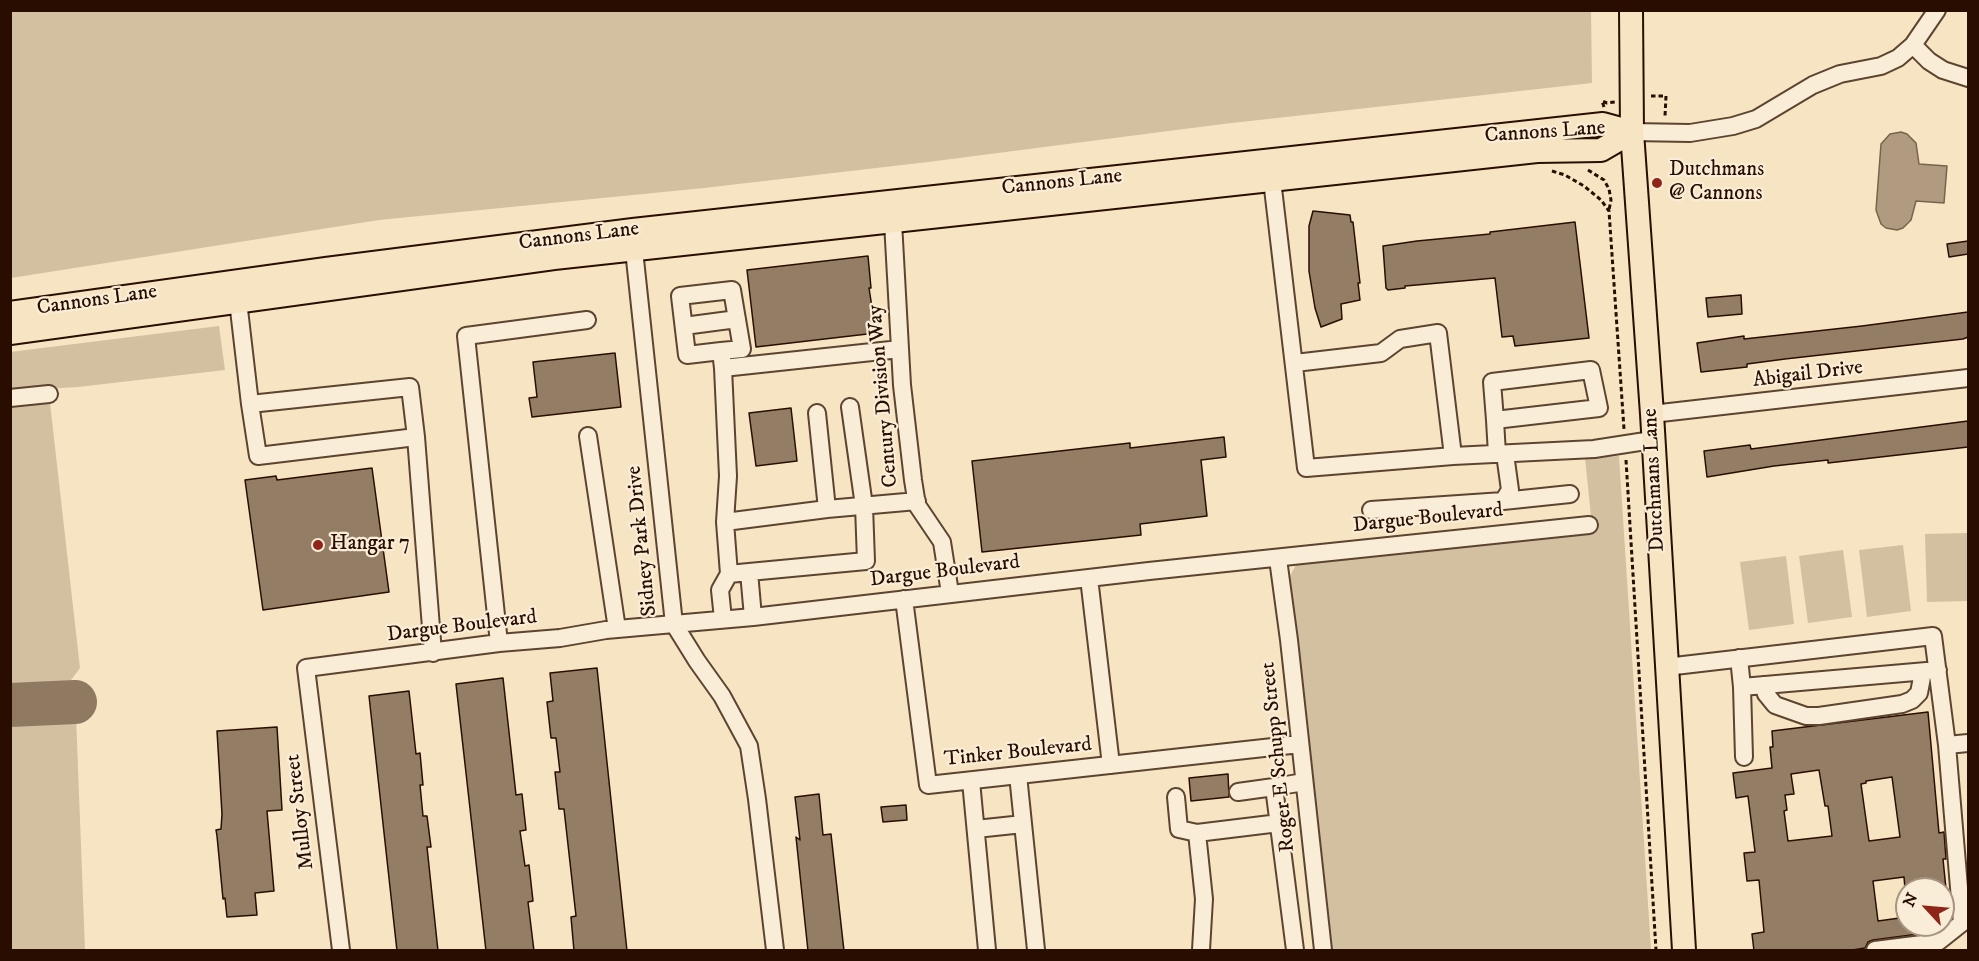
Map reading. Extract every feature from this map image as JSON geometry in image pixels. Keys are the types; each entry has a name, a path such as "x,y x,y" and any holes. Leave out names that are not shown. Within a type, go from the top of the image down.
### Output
{"main road":[{"name":"Dutchmans Lane","path":"1631,10 1632,132 1652,414 1684,951"},
{"name":"Cannons Lane","path":"10,313 554,258 634,240 892,212 1603,124 1632,132"},
{"name":"Cannons Lane","path":"892,212 1272,180 1537,151 1601,150 1632,132"},
{"name":"Cannons Lane","path":"10,333 237,291"}],"street":[{"path":"1632,132 1690,133 1733,126 1756,119 1814,85 1840,74 1881,66 1898,58 1913,45 1937,10"},
{"path":"1913,45 1929,61 1943,70 1968,78"},
{"path":"1272,180 1306,468 1453,456 1594,449 1653,440"},
{"name":"Century Division Way","path":"892,212 902,386 916,501 942,542 950,594"},
{"name":"Sidney Park Drive","path":"634,240 674,624 722,696 749,746 775,951"},
{"path":"722,360 742,349 732,290 680,296 687,355 722,360 900,349"},
{"path":"237,291 258,456 416,437"},
{"path":"684,326 737,319"},
{"path":"499,643 466,336 587,320"},
{"path":"1295,363 1381,353 1400,339 1438,333 1453,456"},
{"path":"722,360 728,476 725,522 729,573 720,590 723,619"},
{"path":"1495,420 1599,408 1591,370 1492,382 1495,420 1510,490 1503,501"},
{"name":"Abigail Drive","path":"1652,414 1968,378"},
{"path":"250,405 410,387 433,653"},
{"path":"10,398 49,394"},
{"path":"729,573 866,561 864,506 850,407"},
{"path":"817,413 827,509"},
{"path":"588,436 617,629"},
{"path":"1371,510 1569,494"},
{"path":"725,522 916,501"},
{"name":"Dargue Boulevard","path":"306,668 499,643 560,638 617,629 753,617 1089,578 1589,525"},
{"name":"Roger E Schupp Street","path":"1278,559 1323,951"},
{"path":"749,572 753,617"},
{"path":"1089,578 1111,765"},
{"name":"Tinker Boulevard","path":"904,599 928,785 1300,744"},
{"path":"1666,667 1933,636 1930,671 1947,745 1962,923 1938,942 1875,951"},
{"path":"1739,658 1744,757"},
{"name":"Mulloy Street","path":"306,668 341,951"},
{"path":"1742,687 1930,671"},
{"path":"1763,686 1775,705 1806,716 1819,716 1902,704 1919,693 1930,671"},
{"path":"1947,745 1968,743"},
{"path":"1018,775 1036,951"},
{"path":"971,781 987,951"},
{"path":"1238,792 1304,782"},
{"path":"1274,787 1294,951"},
{"path":"1176,797 1179,829 1197,833 1279,823"},
{"path":"976,829 1023,824"},
{"path":"1197,833 1204,899 1201,951"}],"path":[{"path":"1580,168 1599,172 1609,189 1611,200 1609,212"},
{"path":"1567,177 1570,173"}],"shaded area":[{"path":"11,10 1591,10 1592,83 1223,124 704,188 379,220 11,278"},
{"path":"1901,132 1907,134 1916,143 1919,164 1947,166 1944,203 1916,201 1911,220 1903,228 1897,230 1886,228 1881,224 1876,210 1881,144 1890,134"},
{"path":"219,326 225,370 78,387 11,391 10,352"},
{"path":"49,394 80,668 71,680 58,688 11,691 10,400"},
{"path":"1619,456 1651,950 1325,950 1287,581 1296,565 1301,565 1303,558 1592,526 1585,458"},
{"path":"1968,533 1968,601 1927,602 1925,534"},
{"path":"1903,545 1911,611 1867,617 1859,550"},
{"path":"1843,550 1852,617 1808,623 1799,556"},
{"path":"1786,556 1794,624 1749,630 1740,562"},
{"path":"76,716 85,950 11,950 11,720"}],"building":[{"path":"1313,211 1350,215 1351,222 1353,222 1360,283 1358,283 1360,300 1341,304 1342,319 1321,327 1315,308 1309,271 1309,226"},
{"path":"1575,222 1589,338 1515,346 1513,336 1502,337 1495,278 1405,286 1405,288 1388,290 1386,288 1383,246"},
{"path":"1968,241 1968,254 1949,257 1947,244"},
{"path":"868,256 871,288 869,288 876,333 756,347 747,270"},
{"path":"1741,295 1742,314 1708,317 1706,298"},
{"path":"1968,312 1968,337 1963,339 1785,359 1747,364 1747,367 1701,372 1697,343 1744,336 1744,339 1862,326"},
{"path":"615,353 621,407 532,417 529,398 537,397 533,362"},
{"path":"791,408 797,461 756,466 749,413"},
{"path":"1968,421 1968,447 1828,463 1828,460 1774,466 1707,477 1704,451 1750,445 1751,449"},
{"path":"1224,437 1226,457 1201,460 1207,516 1140,524 1141,535 982,552 972,461 1130,443 1130,448"},
{"name":"Hangar 7","path":"372,468 389,592 263,610 245,480 276,476 277,480"},
{"path":"597,668 627,951 574,951 571,917 576,916 564,809 559,809 555,772 560,772 556,738 551,738 547,702 553,701 550,673"},
{"path":"503,678 516,795 522,794 526,830 520,831 525,866 529,865 533,901 528,902 534,951 486,951 456,684"},
{"path":"409,691 416,754 420,753 423,816 427,816 431,847 427,847 438,951 397,951 369,696"},
{"path":"1928,712 1939,833 1944,832 1945,877 1895,877 1873,881 1878,921 1895,919 1896,937 1873,940 1868,942 1865,948 1846,951 1754,951 1752,934 1764,932 1759,880 1747,881 1744,853 1755,852 1748,796 1736,798 1733,773 1772,768 1770,747 1773,747 1772,731","holes":["1819,770 1825,806 1828,806 1832,836 1788,841 1784,811 1787,810 1785,795 1794,794 1791,774","1892,777 1900,837 1869,841 1861,784 1866,781"]},
{"path":"277,727 282,810 267,811 274,891 255,893 257,915 227,917 216,830 221,829 222,814 217,731"},
{"path":"1228,774 1229,797 1191,801 1189,778"},
{"path":"819,794 823,835 831,834 844,951 808,951 796,837 800,840 795,797"},
{"path":"906,805 907,820 883,822 881,807"}],"taxiway":[{"path":"10,705 75,702"}],"place":[{"name":"Dutchmans @ Cannons","path":"1657,183"},
{"name":"Hangar 7","path":"318,545"}]}
